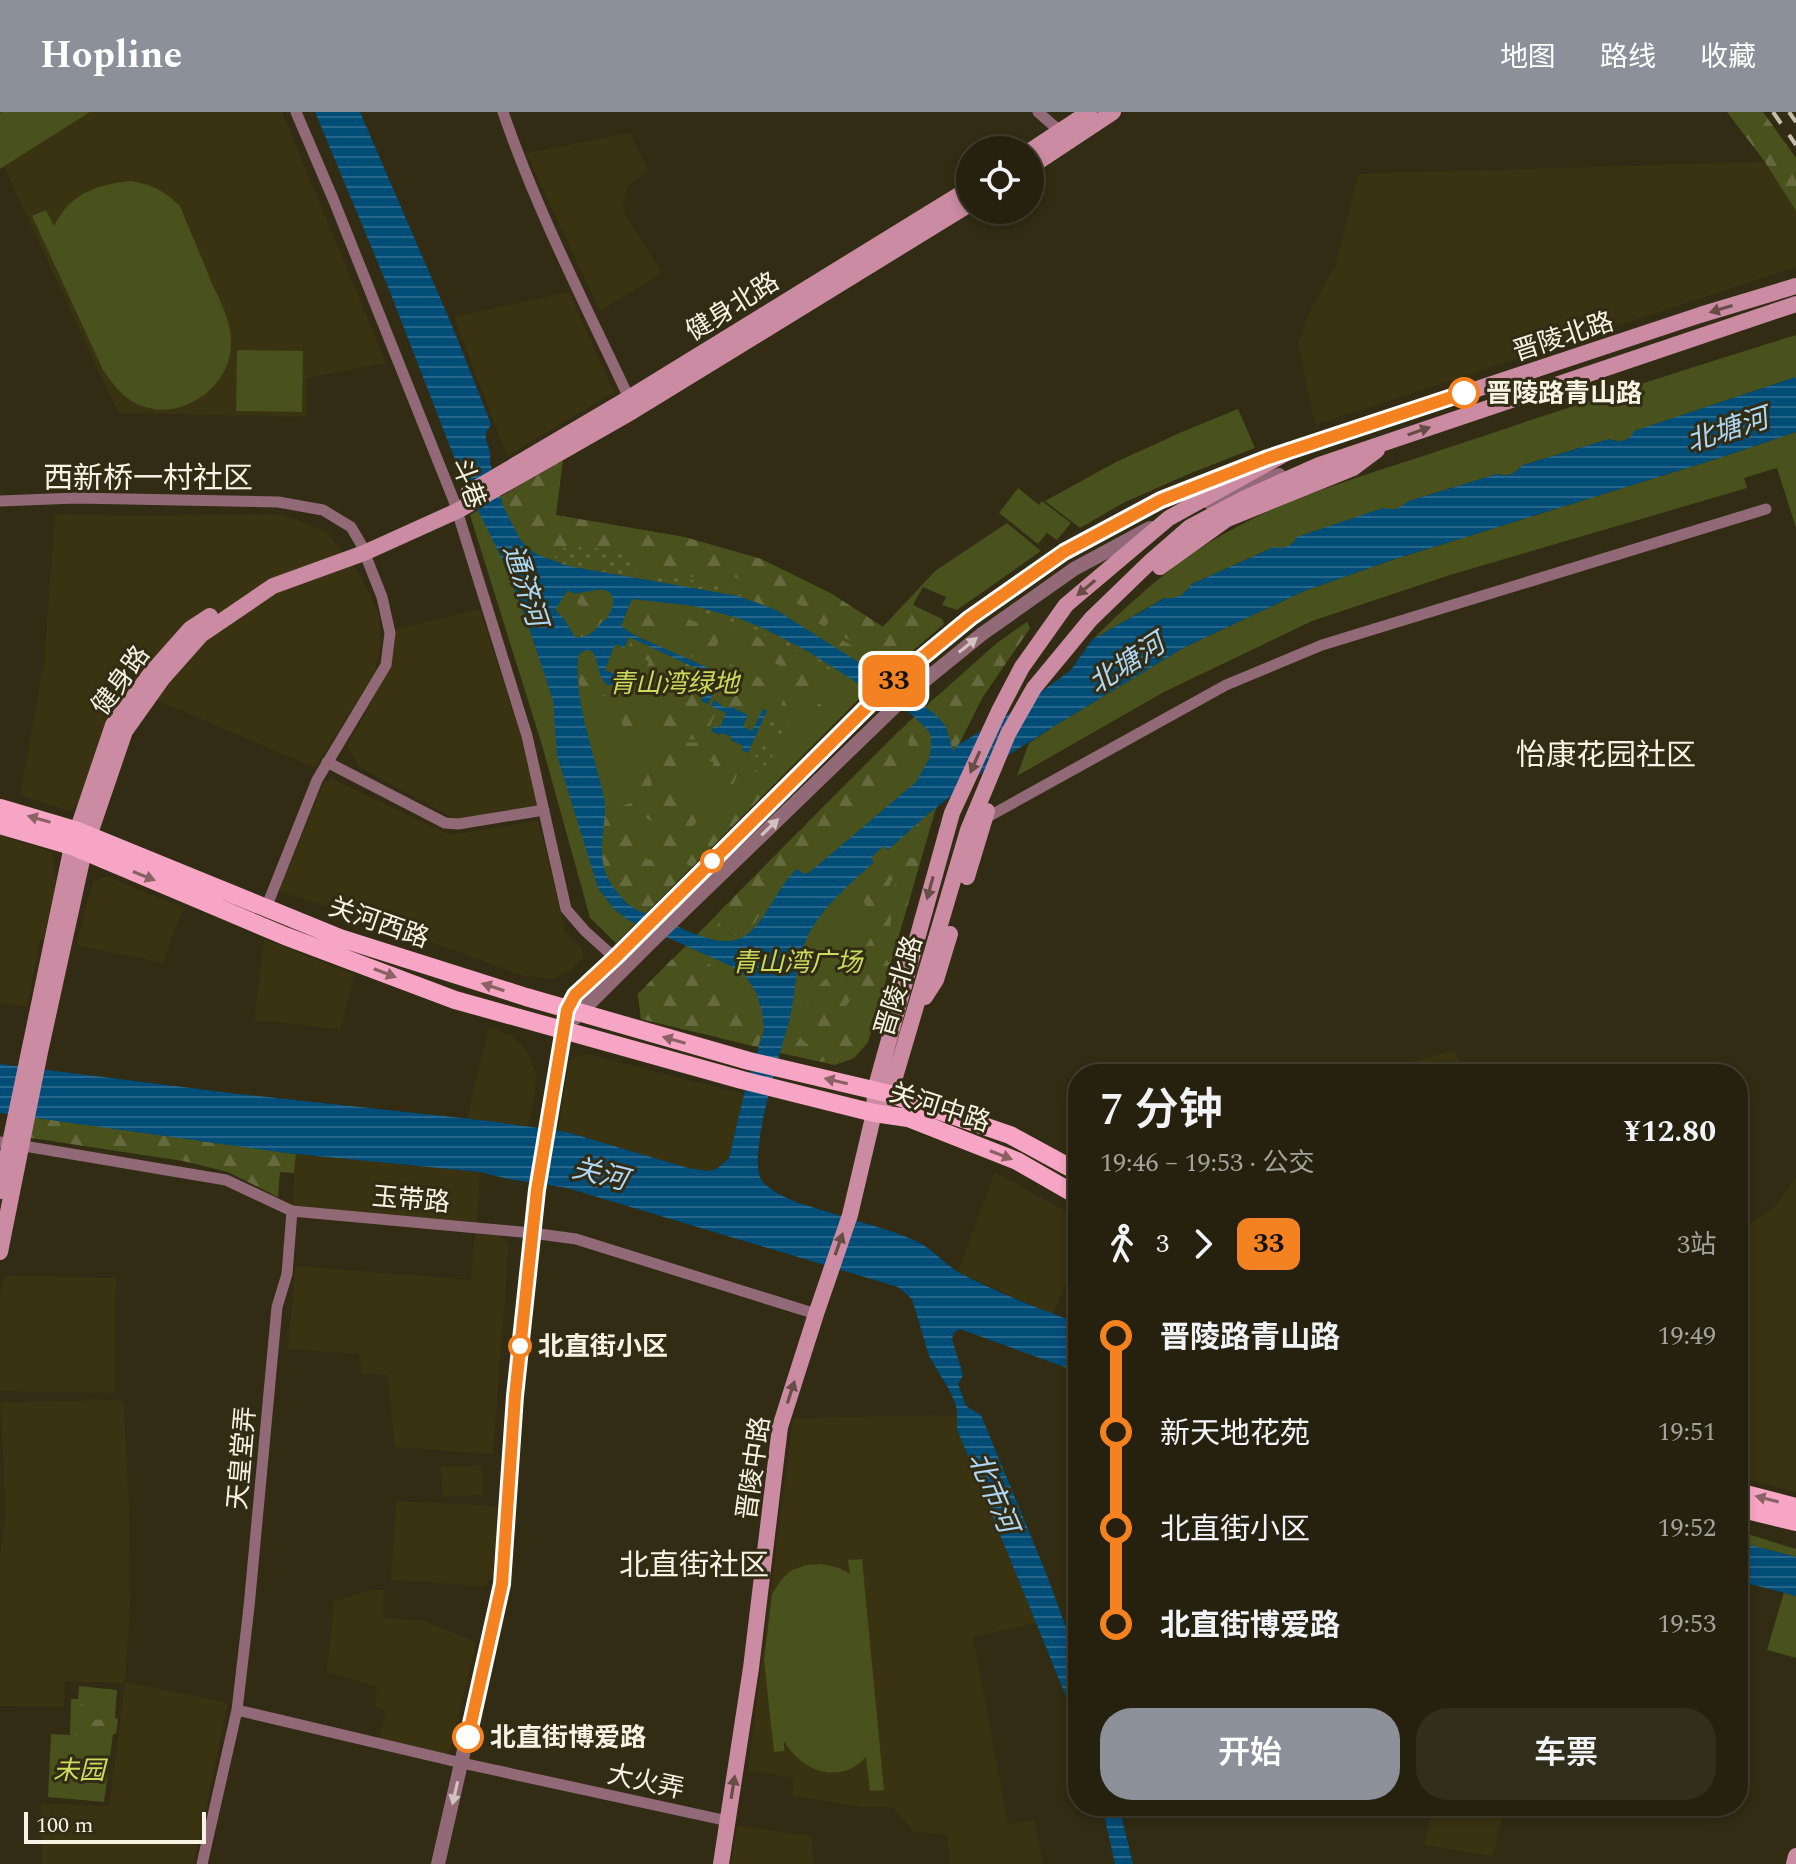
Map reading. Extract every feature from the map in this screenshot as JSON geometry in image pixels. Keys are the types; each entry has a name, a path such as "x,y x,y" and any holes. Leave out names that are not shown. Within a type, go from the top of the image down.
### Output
{"main road":[{"path":"1044,142 1089,112"},
{"path":"1044,158 1113,112"},
{"name":"健身北路","path":"520,469 629,398 956,197"},
{"name":"健身北路","path":"520,469 633,411 956,213"},
{"name":"晋陵北路","path":"882,1092 952,813 1022,667 1066,605 1169,518 1290,451 1796,286"},
{"name":"晋陵北路","path":"874,1113 914,1015 968,830 998,772 1008,734 1034,688 1091,619 1151,561 1190,527 1319,465 1796,304"},
{"path":"914,1015 936,980 998,772 1055,677 1099,623 1166,561 1227,519 1353,468 1391,440"},
{"name":"健身路","path":"13,1141 81,841 113,725 151,673 190,629 262,580 363,549 455,506 520,469"},
{"name":"关河西路","path":"0,808 340,938 574,1011 749,1061"},
{"name":"关河西路","path":"0,825 81,841 285,936 455,1000 742,1080"},
{"name":"关河中路","path":"749,1061 882,1092 1010,1135 1068,1167"},
{"name":"关河中路","path":"742,1080 874,1113 908,1118 1017,1161 1068,1190"},
{"name":"晋陵中路","path":"721,1864 751,1668 780,1427 850,1215 874,1113"},
{"path":"0,1191 13,1141"},
{"path":"0,1252 13,1141"},
{"path":"1748,1495 1796,1507"},
{"path":"1748,1510 1796,1522"},
{"path":"1794,1864 1796,1856"}],"street":[{"name":"斗巷","path":"296,112 455,506 527,736 566,909 615,958"},
{"path":"503,112 548,226 629,398"},
{"path":"1038,112 1061,132"},
{"path":"667,917 875,698 970,618 1064,552 1161,500 1290,451"},
{"path":"438,1864 502,1584 515,1396 537,1190 564,1031 574,1011 667,917 908,694 982,634 1074,569 1169,518 1275,477 1319,465"},
{"path":"0,501 76,498 278,502 323,510 351,527 382,597 390,633 386,665 317,780 266,908"},
{"path":"984,819 1226,685 1322,645 1766,509"},
{"path":"327,762 445,823 458,824 544,810"},
{"path":"574,1011 575,995 615,958 644,939"},
{"name":"玉带路","path":"13,1141 226,1180 292,1211 576,1239 816,1314"},
{"name":"天皇堂弄","path":"202,1864 237,1710 277,1307 287,1274 292,1211"},
{"path":"237,1710 462,1763"},
{"name":"大火弄","path":"462,1763 728,1821"}],"shaded area":[{"path":"90,112 282,112 386,363 307,378 308,417 118,413 4,167"},
{"path":"630,133 648,170 628,186 623,202 625,214 662,273 600,311 526,153"},
{"path":"1765,162 1796,211 1796,267 1315,425 1298,344 1310,311 1336,264 1358,174"},
{"path":"569,292 614,392 507,456 454,317"},
{"path":"55,514 282,514 327,532 360,575 379,614 381,643 375,672 315,768 154,699 165,686 141,674 108,720 78,806 69,811 20,795 44,662"},
{"path":"480,609 539,805 455,819 359,767 347,746 392,663 396,629"},
{"path":"331,778 450,835 538,821 566,933 583,949 583,959 554,979 524,976 279,891 323,784"},
{"path":"0,835 51,852 56,880 44,939 40,939 27,1007 0,1003"},
{"path":"107,876 183,908 163,963 76,945 93,881"},
{"path":"264,939 355,975 340,1029 254,1020"},
{"path":"489,1027 509,1034 525,1048 536,1072 528,1126 467,1119"},
{"path":"1454,1050 1461,1064 1403,1064"},
{"path":"587,1054 744,1094 729,1158 718,1168 708,1171 688,1168 558,1131 569,1062 576,1056"},
{"path":"296,1154 480,1172 477,1222 292,1207"},
{"path":"995,1172 1068,1212 1068,1277 1053,1314 958,1272"},
{"path":"1796,1178 1796,1492 1748,1480 1748,1224 1774,1208"},
{"path":"475,1234 500,1236 509,1245 493,1454 395,1447 387,1375 362,1374 359,1354 288,1349 295,1266 471,1280"},
{"path":"4,1276 116,1278 115,1393 0,1391 0,1297"},
{"path":"1,1402 124,1402 129,1512 130,1605 125,1682 228,1703 194,1864 42,1864 41,1804 109,1806 125,1683 65,1681 64,1707 0,1706 0,1559 5,1516"},
{"path":"958,1415 957,1429 1036,1623 973,1637 1008,1824 1034,1820 1043,1864 950,1864 947,1834 914,1832 892,1807 863,1807 792,1796 794,1778 748,1770 793,1418"},
{"path":"482,1465 483,1495 443,1497 441,1467"},
{"path":"396,1501 499,1506 493,1575 484,1586 391,1580"},
{"path":"372,1590 384,1590 383,1618 424,1621 476,1642 450,1751 443,1756 378,1739 386,1711 375,1706 377,1687 327,1672 334,1601"},
{"path":"1431,1816 1503,1816 1493,1856 1424,1845"},
{"path":"738,1826 812,1836 814,1864 731,1864"}],"green space":[{"path":"2,112 90,112 0,169"},
{"path":"1727,112 1763,112 1796,158 1796,211 1765,162"},
{"path":"130,181 157,189 180,206 230,328 231,345 222,376 212,388 184,406 153,409 131,401 118,389 103,370 32,216 46,210 54,226 68,206 85,193"},
{"path":"1796,335 1796,377 1635,431 1624,441 1609,439 1523,465 1511,474 1497,474 1409,501 1400,509 1284,549 1274,547 1192,584 1182,596 1164,598 1092,640 1138,596 1188,556 1277,508 1360,477"},
{"path":"237,350 303,351 302,412 236,411"},
{"path":"1238,409 1255,448 1123,503 1080,528 1045,501 1116,462"},
{"path":"1796,432 1796,528 1777,468 1744,478 1747,488 1450,575 1312,621 1164,692 1017,776 1029,743 1056,725 1183,648 1304,591 1395,559"},
{"name":"青山湾绿地","path":"563,460 556,515 684,537 761,559 832,594 883,627 935,571 1007,523 1041,551 957,610 942,605 946,597 923,587 913,605 942,619 944,624 878,680 616,943 590,918 542,745 470,515"},
{"path":"557,464 543,556 521,540 506,515 500,497"},
{"path":"1018,488 1039,505 1042,501 1071,523 1057,540 1047,533 1038,544 999,513"},
{"path":"555,515 684,537 761,559 832,594 883,627 906,602 915,606 879,639 859,646 839,634 842,628 829,621 825,627 807,617 810,610 796,603 792,609 775,599 778,593 765,585 761,592 731,575 726,584 688,576 661,575 649,572 630,554 603,547 571,545 555,551 551,549"},
{"path":"583,547 618,552 637,562 643,570 570,557 560,553 562,548"},
{"path":"550,554 569,561 640,574 639,579 568,566 549,559"},
{"path":"647,576 688,579 743,592 741,596 647,580"},
{"path":"746,587 858,649 865,647 862,667 776,610 741,596"},
{"path":"603,590 613,602 611,612 606,610 603,615 593,609 590,612 571,599 576,592"},
{"path":"566,607 589,622 595,615 603,621 587,635 575,637 559,613"},
{"path":"645,607 661,610 651,638 637,631"},
{"path":"918,608 942,619 944,624 878,680 866,673 868,646 881,642"},
{"path":"664,610 691,614 690,620 699,623 693,640 659,626"},
{"path":"707,610 774,635 837,670 835,673 788,646 705,614"},
{"path":"708,619 736,627 797,655 774,702 730,681 733,674 712,665 715,657 773,684 781,666 720,638 708,663 691,656"},
{"name":"青山湾广场","path":"1027,622 1030,628 982,698 948,767 868,1042 854,1058 834,1065 641,1019 638,994 900,730 997,643"},
{"path":"1027,622 1030,628 982,698 958,745 951,750 950,738 925,707 997,643"},
{"path":"632,639 716,677 708,694 701,700 708,704 707,708 716,712 707,733 710,734 690,740 656,739 652,734 652,714 656,709 656,697 669,679 659,674 657,678 644,673 649,661 627,652"},
{"path":"592,651 597,668 614,685 616,675 625,679 627,675 634,678 626,703 617,705 613,694 581,701 577,663 579,654"},
{"path":"801,657 828,673 813,700 826,708 814,720 781,705"},
{"path":"722,684 755,699 748,715 714,700"},
{"path":"627,708 652,784 647,795 637,798 633,784 639,782 618,710"},
{"path":"774,714 779,717 757,767 761,769 784,719 788,721 764,775 750,769"},
{"path":"915,717 927,731 931,746 929,759 919,756 914,769 907,766 907,723"},
{"path":"900,730 904,753 902,763 894,780 886,788 837,816 828,836 819,835 806,824"},
{"path":"713,736 719,739 716,746 738,756 741,752 747,755 733,784 720,782 714,772 713,761 683,762 668,767 666,771 651,769 646,752 657,745 672,741 693,743"},
{"path":"755,772 777,781 692,867 681,860 738,803"},
{"path":"680,786 695,789 697,804 702,809 701,818 688,829 689,839 684,848 669,862 652,854 653,851 651,854 647,851 652,841 659,844 667,829 644,817 652,802 660,804 667,794"},
{"path":"611,795 615,808 641,800 647,803 628,836 644,844 639,853 643,856 638,866 644,857 648,859 647,863 649,859 682,876 646,913 618,893 603,864 604,797"},
{"path":"936,808 922,853 898,841"},
{"path":"800,830 811,839 811,853 783,877 756,920 739,935 727,937 713,934 723,919 718,913"},
{"path":"904,856 920,860 919,865 901,871 892,880 888,891 891,918 888,935 877,956 861,965 860,956 871,935 872,925 861,893 886,867"},
{"path":"911,872 916,874 904,917 901,918 894,905 893,892 899,880"},
{"path":"689,953 711,965 721,982 723,1000 705,1030 699,1033 641,1019 638,994 672,959 679,965"},
{"path":"886,959 890,964 880,999 856,996 844,1012 849,1027 867,1036 868,1042 854,1058 834,1065 818,1030 820,1008 843,981"},
{"path":"848,962 855,968 820,998 814,1017 816,1042 811,1041 805,1037 807,1032 804,1029 794,1027 797,1014 804,1015 821,984"},
{"path":"731,1007 750,1015 750,1026 763,1026 758,1047 719,1038 717,1031"},
{"path":"786,1032 799,1035 807,1044 818,1047 825,1060 822,1062 780,1053"},
{"path":"32,1117 296,1154 294,1173 280,1172 278,1197 228,1172 183,1161 31,1138"},
{"path":"1748,1534 1796,1549 1796,1557 1748,1545"},
{"path":"862,1559 884,1790 870,1791 866,1757 856,1766 833,1773 811,1767 800,1760 784,1741 784,1751 774,1752 764,1660 772,1594 781,1580 792,1570 806,1565 822,1564 850,1574 848,1560"},
{"path":"1784,1592 1796,1596 1796,1658 1767,1650"},
{"name":"未园","path":"79,1686 117,1690 115,1718 118,1719 116,1734 113,1734 104,1802 48,1797 51,1734 70,1735 71,1699 78,1699"},
{"path":"82,1689 114,1692 113,1709 91,1707 81,1699"},
{"path":"81,1702 88,1708 88,1719 104,1720 105,1711 113,1712 110,1724 114,1725 113,1731 81,1727 79,1736 73,1735 73,1709 79,1709 79,1717 82,1718"}],"water":[{"path":"315,112 360,112 491,424 486,433 490,463 503,506 521,541 536,554 568,566 738,596 776,610 860,663 866,673 937,716 946,727 953,751 1070,671 1092,640 1165,598 1180,596 1192,584 1274,547 1287,546 1297,537 1383,508 1397,508 1409,501 1497,474 1511,474 1523,465 1609,439 1624,441 1634,431 1796,377 1796,432 1395,559 1304,591 1183,648 994,764 927,815 888,850 883,846 871,858 874,862 836,898 812,928 800,958 790,1017 761,1129 758,1170 763,1182 779,1194 916,1241 974,1280 1068,1319 1068,1368 960,1329 952,1339 963,1375 958,1384 966,1406 981,1415 1068,1633 1068,1701 957,1429 957,1409 951,1393 929,1356 912,1299 898,1287 567,1188 480,1172 286,1153 0,1113 0,1064 567,1132 688,1168 708,1171 718,1168 729,1158 744,1094 764,1030 756,992 744,974 731,966 628,920 614,909 598,888 557,755 553,700 504,563 463,480 388,287","holes":["568,590 572,593 605,590 613,600 605,621 594,631 580,637 575,637 555,610","632,599 694,606 738,618 809,652 910,713 931,737 929,759 916,782 810,872 804,874 797,869 755,927 748,934 730,941 710,939 635,909 610,882 602,856 604,801 578,682 579,654 586,650 592,651 601,677 608,685 614,685 616,675 605,670 615,644 624,648 629,637 715,677 708,694 704,693 701,701 708,704 722,674 634,635 621,626"]},
{"path":"714,700 727,709 729,706 748,715 743,726 752,731 763,709 767,711 748,753 742,750 743,746 731,740 732,737 711,731 714,726 720,728 726,713 711,706"},
{"path":"1748,1545 1796,1557 1796,1596 1748,1584"},
{"path":"1104,1816 1121,1816 1133,1864 1115,1864"}],"railway":[{"path":"1773,112 1796,145"},
{"path":"1789,112 1796,122"}],"bus line":[{"name":"33","path":"468,1737 502,1584 515,1396 537,1190 567,1010 575,995 891,683 970,618 1064,552 1161,500 1268,458 1464,393"}],"place":[{"name":"晋陵路青山路","path":"1464,393"},
{"name":"北直街小区","path":"520,1346"},
{"name":"北直街博爱路","path":"468,1737"}],"district":[{"name":"西新桥一村社区","path":"148,478"},
{"name":"怡康花园社区","path":"1606,755"},
{"name":"北直街社区","path":"694,1565"}],"water label":[{"name":"北塘河","path":"1727,429"},
{"name":"通济河","path":"526,585"},
{"name":"北塘河","path":"1126,663"},
{"name":"关河","path":"600,1173"},
{"name":"北市河","path":"994,1492"}]}
